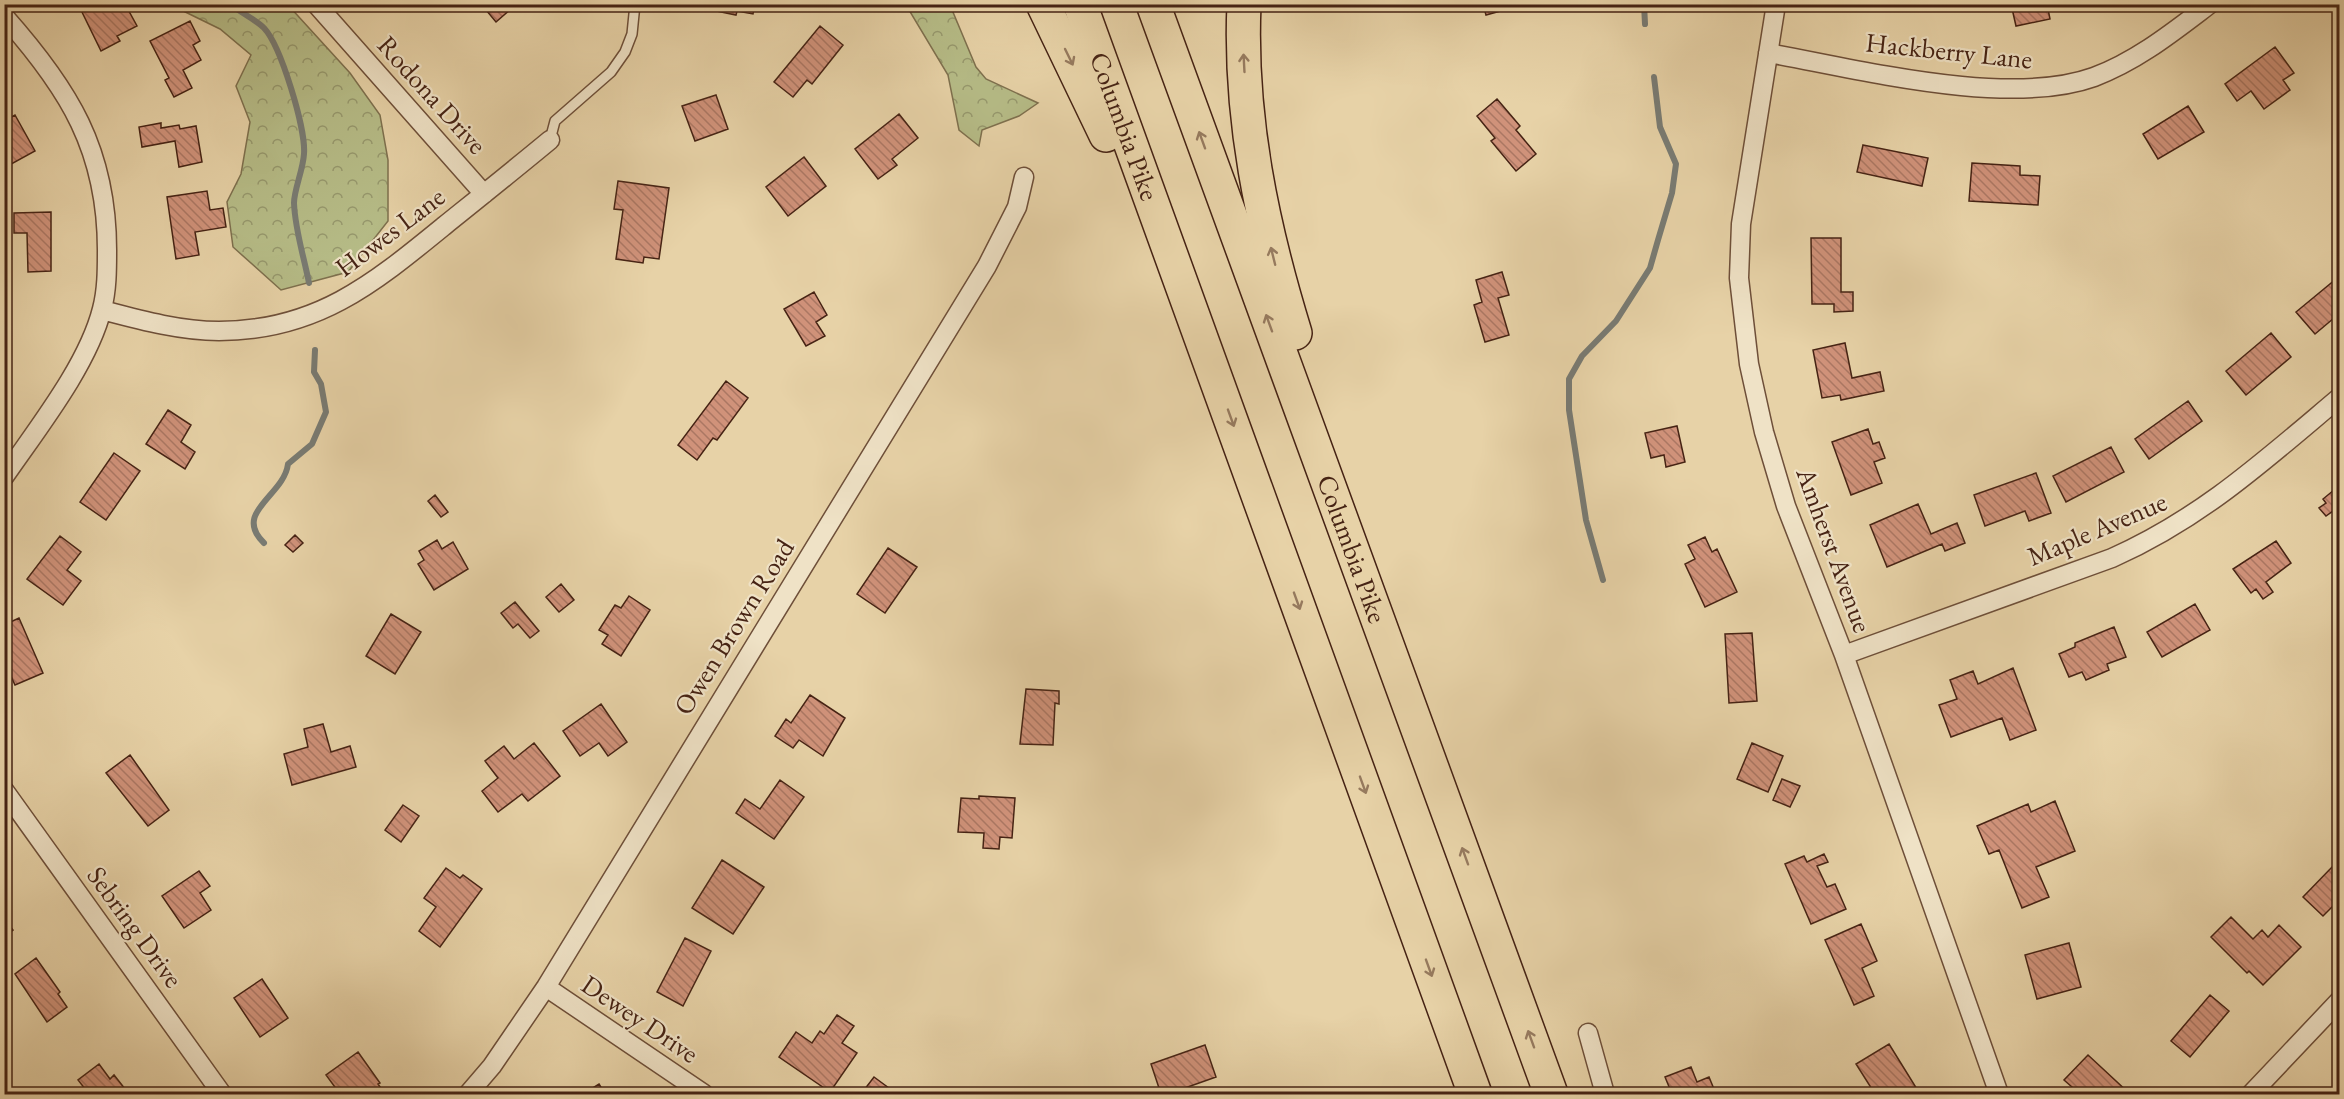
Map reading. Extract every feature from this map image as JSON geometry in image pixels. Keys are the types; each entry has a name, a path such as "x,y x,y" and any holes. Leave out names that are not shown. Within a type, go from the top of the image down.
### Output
{"highway":[{"path":"1043,4 1211,363"},
{"name":"Columbia Pike","path":"1080,4 1475,1095"},
{"name":"Columbia Pike","path":"1153,4 1551,1095"},
{"path":"1244,4 1242,36 1248,126 1261,205 1280,284 1413,713"}],"street":[{"name":"Rodona Drive","path":"316,4 484,194"},
{"name":"Amherst Avenue","path":"1776,4 1741,224 1739,278 1743,325 1764,432 1786,506 1844,656 1999,1095"},
{"name":"Hackberry Lane","path":"1768,53 1940,83 2032,89 2063,86 2122,65 2155,45 2210,4"},
{"path":"4,16 57,79 74,107 87,136 103,195 107,223 107,276 102,310 82,356 59,399 4,477"},
{"name":"Howes Lane","path":"102,310 164,324 218,331 252,329 297,321 342,301 379,279 550,140"},
{"name":"Owen Brown Road","path":"468,1095 492,1066 546,987 987,266 1017,207 1024,177"},
{"name":"Maple Avenue","path":"1844,656 2112,558 2153,540 2228,491 2340,398"},
{"name":"Sebring Drive","path":"4,790 222,1095"},
{"name":"Dewey Drive","path":"546,987 704,1095"},
{"path":"2251,1095 2340,1000"},
{"path":"1588,1033 1605,1095"}],"lane":[{"path":"550,140 555,121 610,72 625,52 632,34 635,4"}],"green space":[{"path":"171,5 288,5 350,73 380,115 388,160 388,221 348,272 281,290 233,247 227,202 241,174 250,122 236,86 251,55 220,29"},
{"path":"906,5 950,5 976,67 986,79 1038,103 1019,116 982,130 979,146 959,130 948,75"}],"building":[{"path":"86,4 125,4 137,26 117,36 120,41 101,51 80,8"},
{"path":"481,4 510,4 513,7 496,22"},
{"path":"718,4 755,4 753,14 737,11 736,15 716,11"},
{"path":"1483,4 1526,4 1486,15"},
{"path":"2011,4 2047,4 2050,19 2016,26"},
{"path":"190,21 200,41 193,45 201,60 183,70 192,88 174,97 165,80 169,78 150,41"},
{"path":"820,26 843,45 812,84 807,80 793,97 774,82"},
{"path":"2275,47 2294,73 2283,80 2290,90 2264,109 2251,91 2237,101 2225,84"},
{"path":"716,95 728,129 695,141 682,106"},
{"path":"1497,99 1520,126 1516,130 1536,154 1516,171 1491,141 1495,138 1477,116"},
{"path":"2188,106 2204,132 2158,159 2143,134"},
{"path":"899,114 918,138 892,159 897,165 878,179 855,149"},
{"path":"15,115 35,151 4,168 4,121"},
{"path":"161,123 161,128 179,125 180,129 196,126 202,162 179,167 175,141 142,147 139,127"},
{"path":"1863,145 1928,158 1922,186 1857,172"},
{"path":"804,157 826,186 788,216 766,187"},
{"path":"1972,163 2020,166 2020,175 2040,176 2038,205 1969,201"},
{"path":"618,181 669,188 659,259 644,257 643,263 616,259 623,210 614,209"},
{"path":"207,191 210,210 223,208 226,227 195,232 199,255 176,259 167,197"},
{"path":"51,212 51,271 28,272 27,233 14,233 14,213"},
{"path":"1811,238 1841,238 1841,292 1853,292 1853,311 1834,312 1834,304 1812,304"},
{"path":"1502,272 1509,295 1498,298 1509,335 1485,342 1474,305 1482,302 1476,280"},
{"path":"2336,279 2340,283 2340,313 2315,334 2296,312"},
{"path":"814,292 827,315 816,322 825,336 806,346 784,309"},
{"path":"2271,333 2291,357 2246,395 2226,371"},
{"path":"1845,343 1852,378 1880,372 1884,391 1841,400 1840,395 1822,398 1813,350"},
{"path":"726,381 748,398 717,440 713,438 697,460 678,445"},
{"path":"2188,401 2202,421 2149,459 2135,439"},
{"path":"168,410 191,425 181,442 195,452 185,469 146,444"},
{"path":"1677,426 1685,462 1666,467 1664,455 1651,458 1645,433"},
{"path":"1868,429 1873,444 1879,442 1885,458 1874,462 1882,483 1851,495 1832,442"},
{"path":"2111,447 2124,472 2066,502 2053,476"},
{"path":"114,453 140,471 106,520 80,502"},
{"path":"2036,473 2051,513 2029,521 2025,511 1985,526 1974,495"},
{"path":"2340,485 2340,506 2326,516 2319,508 2326,503 2323,499"},
{"path":"435,495 448,512 441,517 428,501"},
{"path":"1918,504 1931,534 1957,523 1965,543 1945,551 1942,544 1887,567 1870,525"},
{"path":"295,535 303,543 293,552 285,545"},
{"path":"60,536 81,552 67,570 81,581 63,605 27,579"},
{"path":"1705,537 1712,552 1717,549 1737,592 1705,607 1685,564 1695,559 1688,545"},
{"path":"437,540 442,549 453,542 468,569 434,590 418,564 424,560 419,551"},
{"path":"2276,541 2291,563 2266,582 2273,592 2263,599 2256,589 2251,593 2233,569"},
{"path":"888,548 917,567 885,613 857,594"},
{"path":"561,584 574,600 559,612 546,597"},
{"path":"629,596 650,610 621,656 602,644 608,635 599,630 615,605 621,608"},
{"path":"515,602 539,631 530,638 518,624 513,628 501,613"},
{"path":"2195,604 2210,630 2162,657 2147,632"},
{"path":"391,614 421,632 395,674 366,656"},
{"path":"19,618 43,673 15,685 4,661 4,625"},
{"path":"2114,627 2126,657 2107,664 2109,670 2086,680 2082,672 2069,677 2059,654 2075,647 2075,643"},
{"path":"1752,633 1757,701 1729,703 1725,634"},
{"path":"2013,668 2036,730 2010,740 2002,718 1951,737 1939,705 1957,699 1950,680 1973,671 1978,684"},
{"path":"1026,689 1059,691 1059,704 1055,703 1053,745 1020,744"},
{"path":"810,695 845,718 823,756 799,740 793,748 775,736 786,719 791,723"},
{"path":"601,704 627,742 608,756 599,743 580,756 563,731"},
{"path":"323,724 331,752 350,746 356,767 292,785 284,754 308,747 304,729"},
{"path":"534,743 560,776 528,801 522,794 498,812 482,791 498,778 485,761 504,746 514,759"},
{"path":"1752,743 1783,756 1768,792 1737,779"},
{"path":"130,755 169,810 148,826 106,773"},
{"path":"1782,779 1800,786 1790,807 1773,800"},
{"path":"780,780 804,797 774,839 736,813 745,799 760,809"},
{"path":"979,796 1015,798 1012,838 1000,837 999,849 983,848 984,833 958,832 961,798 979,799"},
{"path":"2055,801 2075,851 2036,867 2049,897 2022,908 1999,850 1989,854 1977,826 2028,804 2031,812"},
{"path":"403,805 419,816 401,842 385,830"},
{"path":"1824,854 1828,862 1817,866 1827,887 1835,884 1846,909 1811,924 1785,864 1804,856 1807,862"},
{"path":"722,860 764,887 733,934 692,908"},
{"path":"2334,865 2340,870 2340,899 2323,916 2303,897"},
{"path":"446,868 460,878 463,875 482,889 440,947 419,931 436,907 424,898"},
{"path":"199,871 210,886 200,893 211,910 184,928 162,896"},
{"path":"2231,917 2253,939 2262,930 2268,937 2279,925 2301,947 2263,985 2249,971 2247,973 2211,937"},
{"path":"4,918 13,930 4,937"},
{"path":"1861,924 1877,961 1862,968 1874,996 1854,1005 1825,940"},
{"path":"685,938 711,951 683,1006 657,992"},
{"path":"2069,943 2081,987 2037,999 2025,955"},
{"path":"36,958 60,992 58,994 67,1007 47,1022 15,974"},
{"path":"262,979 288,1018 260,1037 234,998"},
{"path":"2210,995 2229,1011 2190,1057 2171,1041"},
{"path":"837,1015 854,1026 842,1043 857,1053 830,1092 779,1057 796,1032 812,1043 820,1031 824,1034"},
{"path":"1889,1044 1920,1094 1875,1094 1856,1064"},
{"path":"1205,1045 1216,1077 1168,1094 1161,1094 1151,1064"},
{"path":"358,1052 385,1094 340,1094 326,1075"},
{"path":"2088,1055 2130,1094 2080,1094 2064,1080"},
{"path":"99,1064 110,1079 114,1075 129,1094 89,1094 78,1080"},
{"path":"1691,1067 1697,1082 1709,1077 1716,1094 1672,1094 1665,1077"},
{"path":"874,1077 897,1094 861,1094"},
{"path":"599,1084 605,1094 583,1094"}],"waterway":[{"path":"230,4 264,28 271,38 285,69 297,108 304,142 304,154 294,203 309,283"},
{"path":"1644,4 1645,24"},
{"path":"1603,580 1586,520 1569,410 1569,379 1582,356 1616,321 1650,268 1672,193 1676,164 1660,127 1654,77"},
{"path":"264,543 256,532 254,522 256,513 285,475 288,464 312,444 326,412 321,384 314,372 315,350"}]}
